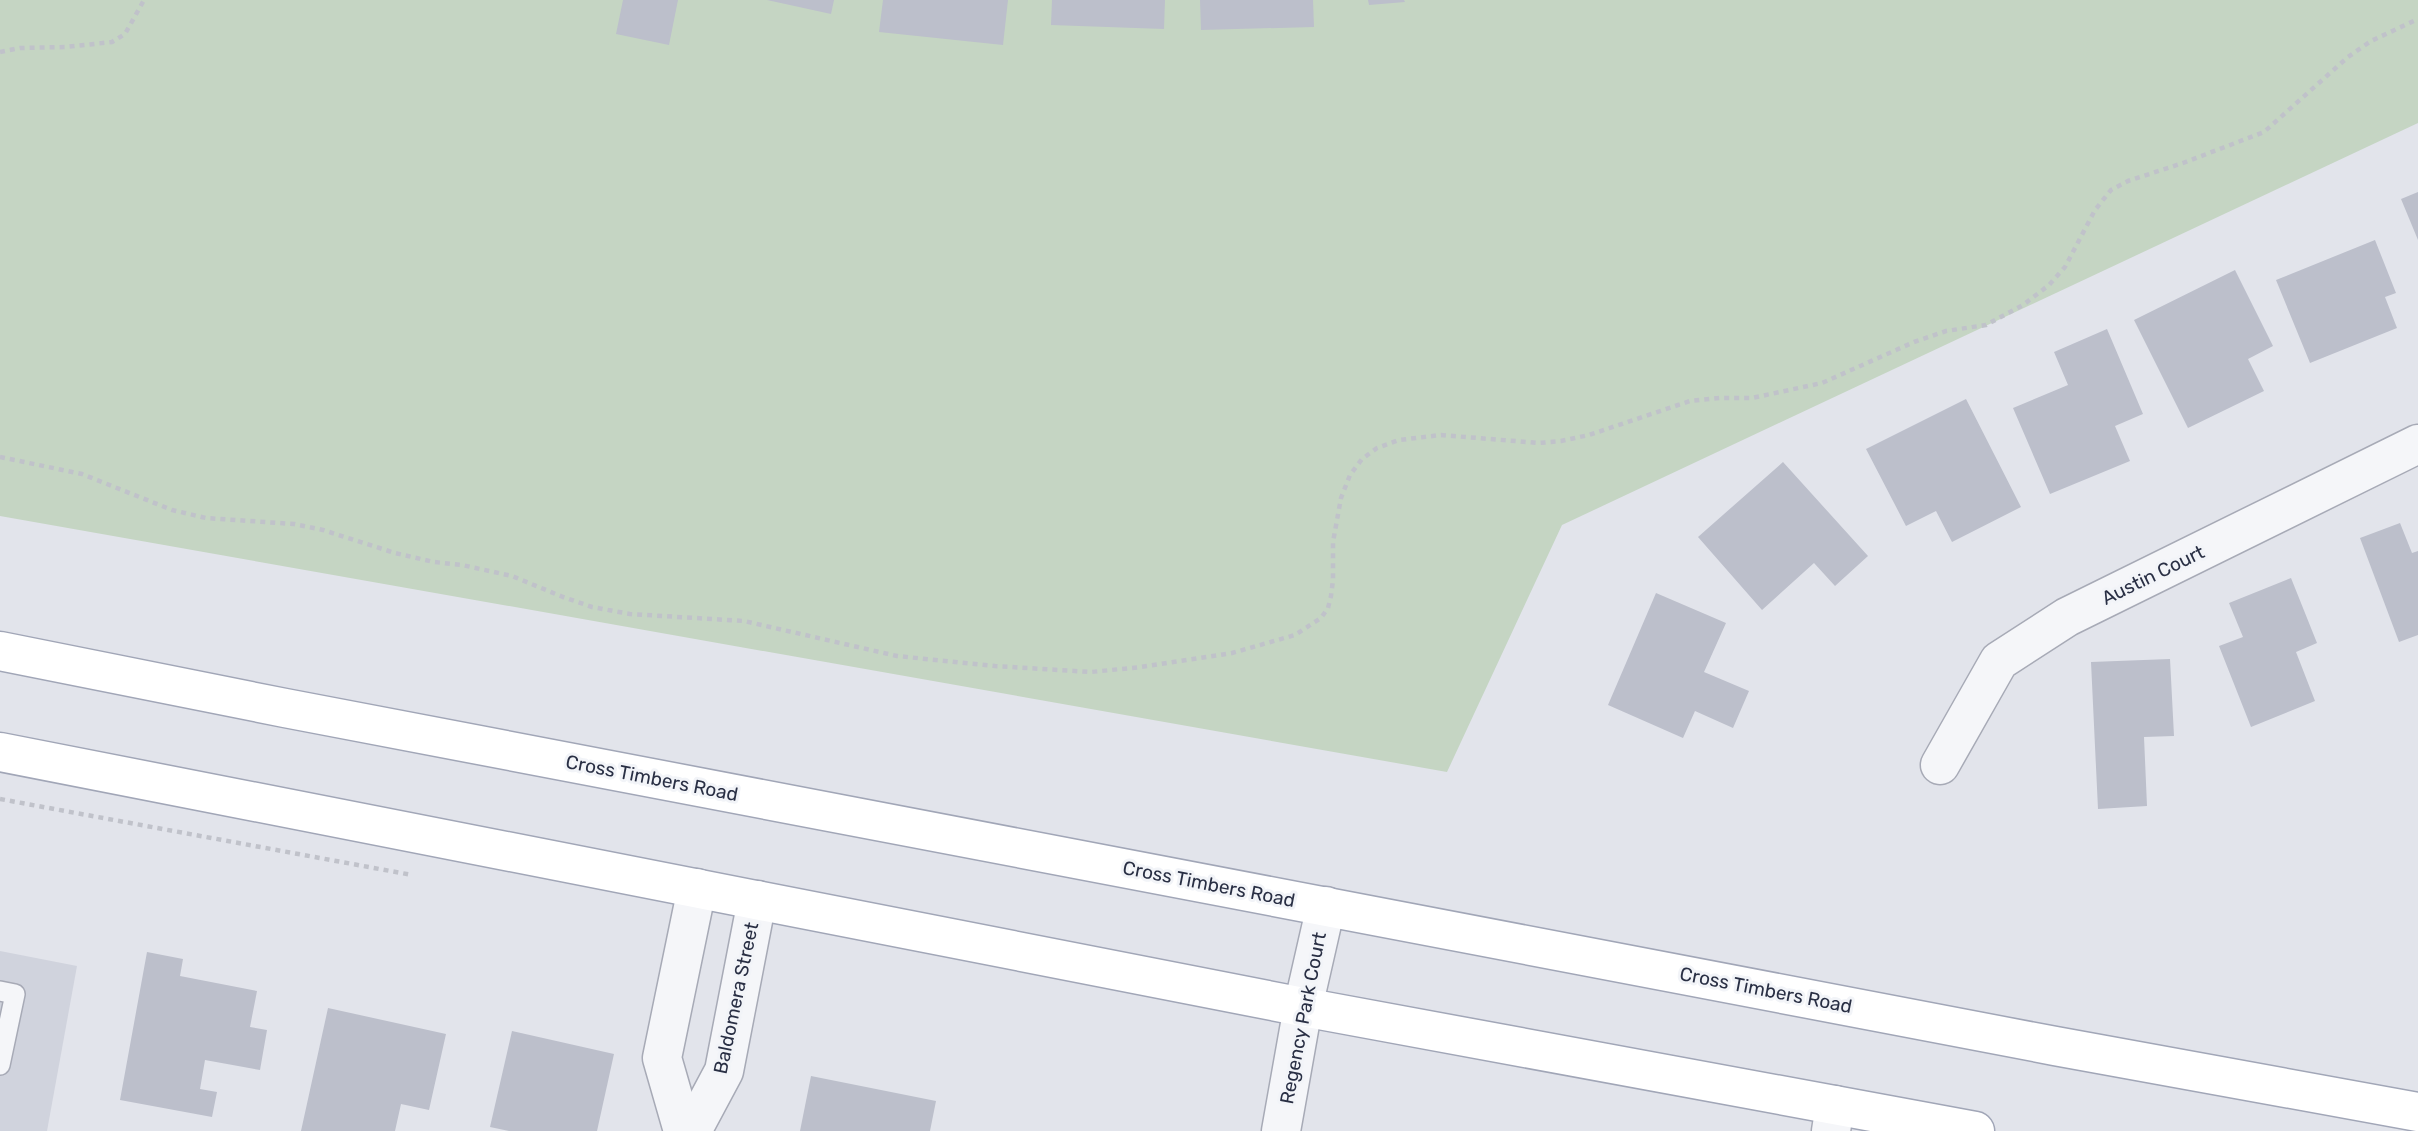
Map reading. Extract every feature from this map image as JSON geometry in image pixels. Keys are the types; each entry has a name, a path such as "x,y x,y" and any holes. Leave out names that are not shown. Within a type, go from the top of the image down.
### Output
{"main road":[{"name":"Cross Timbers Road","path":"0,651 285,708 2082,1051 2418,1112"},
{"path":"0,752 1303,1007 1833,1118 1975,1131"}],"street":[{"name":"Austin Court","path":"1940,765 1999,661 2067,617 2418,444"},
{"path":"683,1131 662,1058 696,888"},
{"name":"Baldomera Street","path":"692,1131 724,1071 757,900"},
{"name":"Regency Park Court","path":"1281,1131 1303,1007 1326,906"}],"lane":[{"path":"0,992 15,994 0,1065"}],"path":[{"path":"0,52 20,48 112,42 125,34 144,0"},
{"path":"0,457 82,474 161,506 195,515 294,524 323,530 434,562 512,576 572,600 629,614 744,621 897,656 940,662 1091,672 1232,653 1295,635 1321,618 1328,608 1331,596 1333,542 1341,498 1350,475 1362,459 1377,448 1399,440 1441,435 1539,443 1561,442 1690,401 1752,398 1822,383 1914,342 1947,331 1986,326 2023,305 2057,276 2065,267 2095,210 2110,191 2128,181 2264,132 2348,57 2371,41 2418,19"},
{"path":"0,799 414,876"}],"shaded area":[{"path":"0,951 77,966 47,1131 0,1131"}],"green space":[{"path":"0,0 2418,0 2418,123 1562,525 1447,772 0,516"}],"building":[{"path":"623,0 678,0 669,45 616,34"},
{"path":"767,0 834,0 831,14"},
{"path":"883,0 1008,0 1003,45 879,32"},
{"path":"1052,0 1165,0 1164,29 1051,25"},
{"path":"1200,0 1313,0 1314,27 1201,30"},
{"path":"1368,0 1404,0 1405,2 1369,5"},
{"path":"2418,192 2418,240 2401,199"},
{"path":"2375,240 2396,293 2385,297 2397,328 2310,363 2276,280"},
{"path":"2235,270 2273,346 2248,359 2264,391 2188,428 2134,320"},
{"path":"2107,329 2143,414 2115,426 2130,461 2050,494 2013,408 2068,385 2054,352"},
{"path":"1966,399 2021,507 1952,542 1936,511 1906,526 1866,449"},
{"path":"1783,462 1868,556 1835,586 1814,563 1762,610 1698,537"},
{"path":"2400,523 2412,553 2418,551 2418,635 2399,642 2360,538"},
{"path":"2291,578 2317,643 2296,652 2315,701 2251,727 2219,646 2243,637 2229,603"},
{"path":"1656,593 1726,623 1704,672 1749,691 1733,728 1695,711 1683,738 1608,705"},
{"path":"2170,659 2174,736 2144,737 2147,806 2098,809 2091,662"},
{"path":"147,952 183,959 180,976 257,991 250,1027 267,1030 260,1070 205,1060 200,1089 217,1092 212,1117 120,1100"},
{"path":"328,1008 446,1034 429,1110 401,1104 395,1131 301,1131"},
{"path":"512,1031 614,1054 597,1131 509,1131 490,1127"},
{"path":"811,1076 936,1101 930,1131 800,1131"}]}
